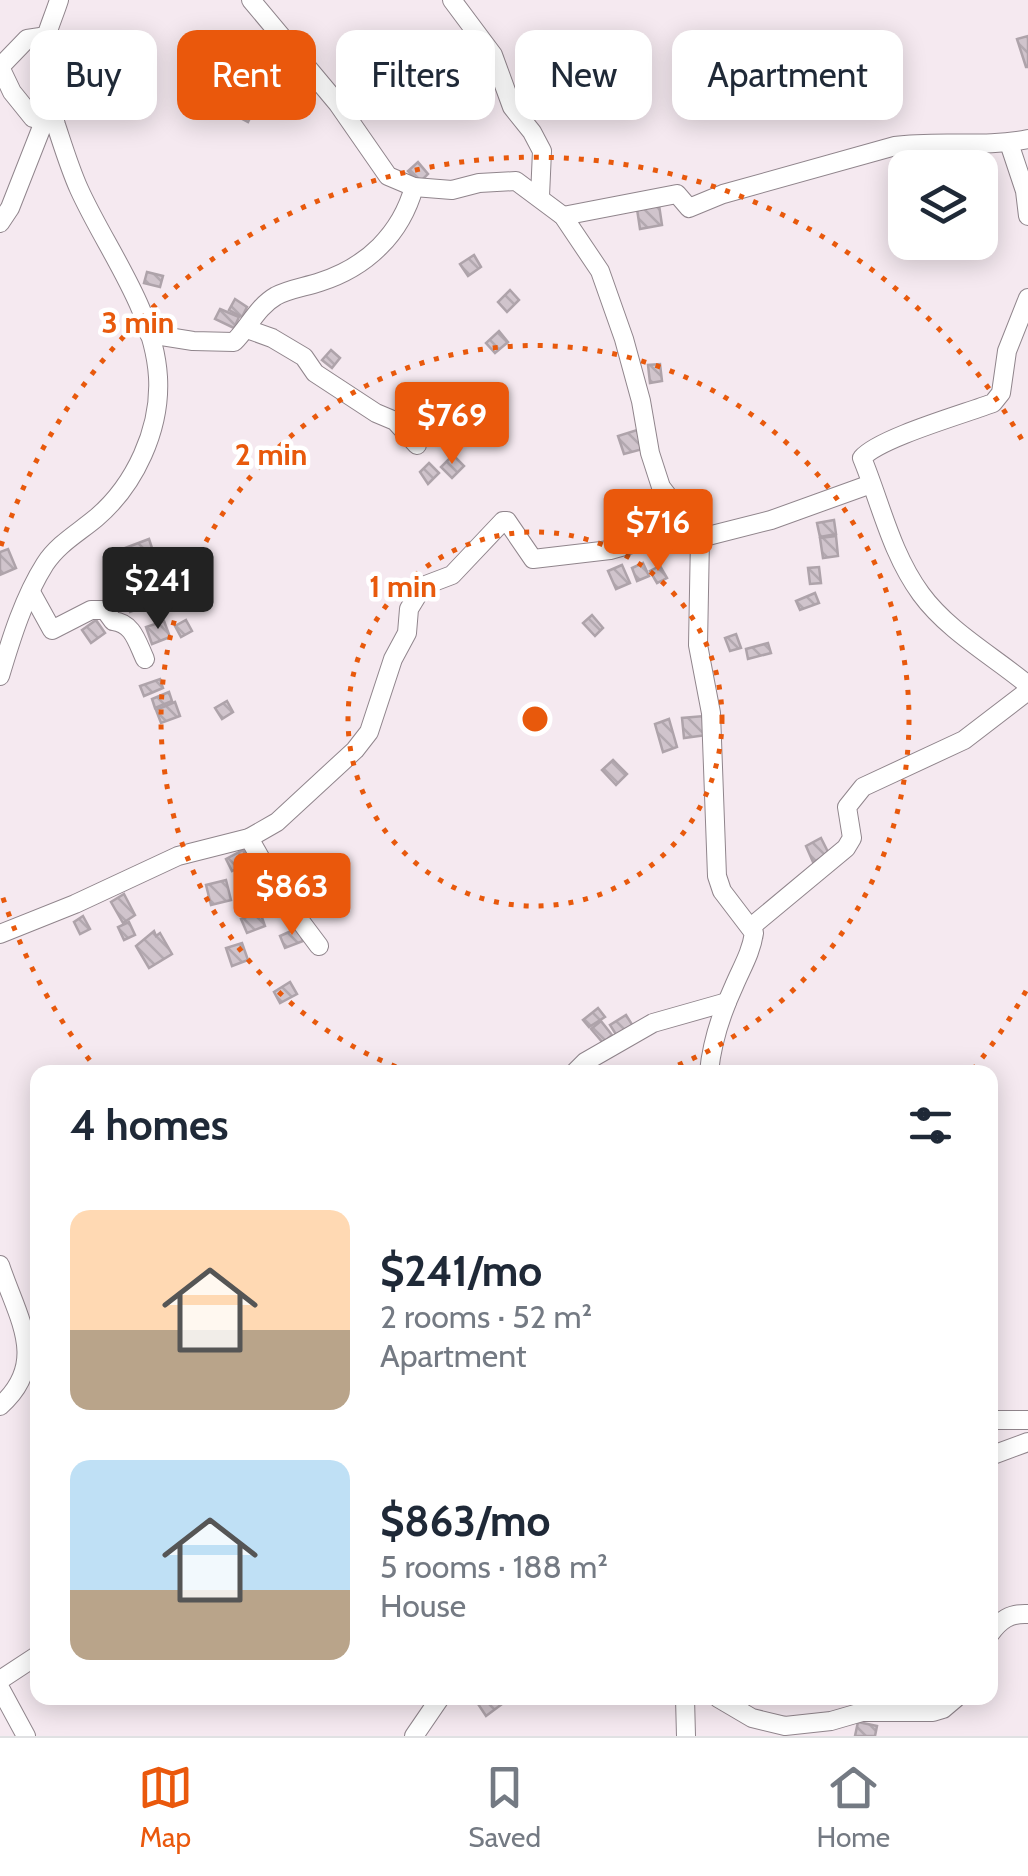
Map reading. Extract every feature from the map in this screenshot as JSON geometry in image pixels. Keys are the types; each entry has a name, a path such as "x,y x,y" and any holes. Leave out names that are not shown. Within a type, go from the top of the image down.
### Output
{"street":[{"path":"49,30 59,0"},
{"path":"251,0 338,104 388,176 414,187 452,190 480,183 516,181 563,216 600,270 628,354 661,488 700,538 698,645 711,714 717,876 722,892 754,933 751,953 726,1002 709,1065"},
{"path":"452,0 493,55 512,107 542,152 540,196"},
{"path":"30,39 0,67 12,92 30,114"},
{"path":"2,217 48,120"},
{"path":"0,676 45,564 58,547 98,516 120,492 150,439 158,375 149,334 122,270 78,188 50,120"},
{"path":"563,216 677,194 689,208 723,194 895,146 1019,141 1028,216"},
{"path":"149,334 234,342 260,307 278,295 323,282 362,264 399,224 414,187"},
{"path":"751,927 846,848 852,838 847,807 863,787 964,740 1028,688 961,634 923,597 898,556 862,458 993,403 1001,393 1007,351 1028,298"},
{"path":"247,328 304,357 326,380 395,421 416,445"},
{"path":"700,538 771,520 871,484"},
{"path":"0,934 76,904 178,856 250,838 277,822 355,750 368,732 407,633 409,609 424,586 452,575 503,521 533,559 610,550 685,520"},
{"path":"32,592 52,630 91,610 105,610 113,620 131,628 145,658"},
{"path":"250,838 282,898 319,946"},
{"path":"582,1065 652,1022 726,1002"},
{"path":"0,1265 24,1335 30,1368"},
{"path":"0,1406 30,1379"},
{"path":"998,1420 1028,1420"},
{"path":"998,1453 1028,1442"},
{"path":"998,1622 1017,1613 1028,1614"},
{"path":"26,1736 0,1684 30,1661"},
{"path":"414,1736 435,1705"},
{"path":"685,1705 686,1736"},
{"path":"730,1705 752,1718 785,1726 831,1721 862,1712 932,1712 948,1705"}],"building":[{"path":"1028,36 1028,67 1026,67 1017,39"},
{"path":"418,162 428,174 419,183 408,171"},
{"path":"659,205 662,225 640,229 637,209"},
{"path":"474,255 481,267 468,276 460,264"},
{"path":"147,272 163,276 160,287 144,283"},
{"path":"510,290 519,300 507,312 498,302"},
{"path":"235,299 247,307 242,317 229,310"},
{"path":"220,309 239,317 234,328 215,319"},
{"path":"499,331 508,342 495,353 486,343"},
{"path":"331,350 340,358 332,368 322,360"},
{"path":"660,364 662,381 650,383 648,365"},
{"path":"637,430 643,449 624,454 618,436"},
{"path":"453,455 464,466 452,478 441,467"},
{"path":"429,463 439,473 428,484 420,472"},
{"path":"834,520 836,534 820,537 817,523"},
{"path":"836,536 838,556 823,558 820,538"},
{"path":"149,539 152,548 128,557 125,548"},
{"path":"8,549 16,568 0,575 0,552"},
{"path":"154,551 157,569 144,571 141,554"},
{"path":"643,563 649,576 637,581 632,568"},
{"path":"622,565 630,583 616,589 608,571"},
{"path":"660,566 667,578 657,583 650,571"},
{"path":"819,567 821,583 810,584 808,568"},
{"path":"142,589 147,606 130,612 125,595"},
{"path":"815,593 819,603 800,610 796,601"},
{"path":"592,615 603,628 595,636 583,623"},
{"path":"96,620 105,633 91,643 82,630"},
{"path":"186,620 192,631 181,637 175,626"},
{"path":"164,621 170,637 152,644 146,627"},
{"path":"736,634 741,648 730,651 725,638"},
{"path":"768,643 771,653 748,659 746,649"},
{"path":"160,679 163,688 144,696 140,686"},
{"path":"169,692 172,701 155,708 152,699"},
{"path":"227,701 233,712 222,719 215,708"},
{"path":"175,702 180,716 161,723 156,710"},
{"path":"704,716 707,735 684,738 682,718"},
{"path":"669,719 677,747 663,752 655,724"},
{"path":"613,760 627,774 616,785 602,770"},
{"path":"821,838 829,854 813,862 806,846"},
{"path":"243,850 250,862 232,871 226,859"},
{"path":"226,880 231,900 211,905 206,885"},
{"path":"124,894 135,915 123,923 111,902"},
{"path":"260,912 265,926 247,933 241,919"},
{"path":"83,916 90,929 80,934 74,922"},
{"path":"129,922 135,935 124,940 118,927"},
{"path":"298,928 303,941 285,948 280,936"},
{"path":"154,931 156,936 160,933 172,954 149,968 136,946"},
{"path":"242,943 248,960 232,966 226,948"},
{"path":"290,982 297,994 280,1003 274,992"},
{"path":"598,1008 605,1017 589,1027 583,1020"},
{"path":"626,1015 633,1026 617,1036 610,1025"},
{"path":"601,1021 612,1035 603,1043 591,1029"},
{"path":"479,1705 501,1705 486,1716"},
{"path":"858,1722 877,1726 875,1736 855,1736"}]}
